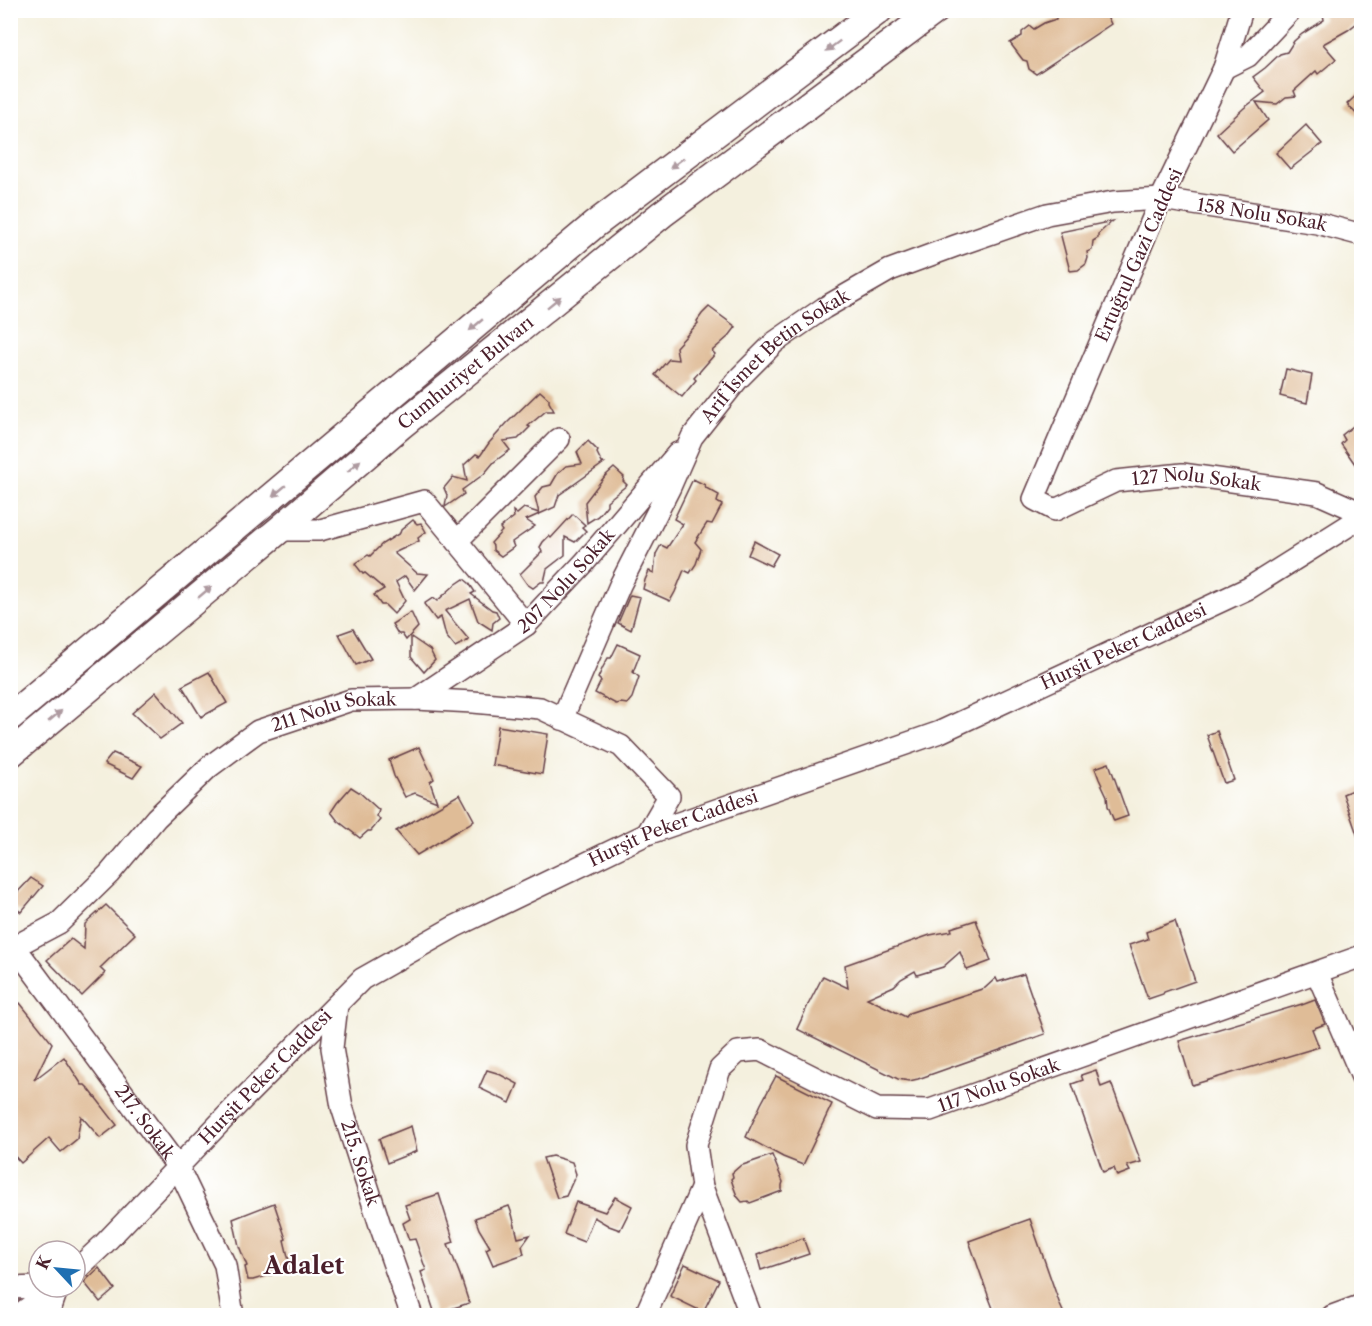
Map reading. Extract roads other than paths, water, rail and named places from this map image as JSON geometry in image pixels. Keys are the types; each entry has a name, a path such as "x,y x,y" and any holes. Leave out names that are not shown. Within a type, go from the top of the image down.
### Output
{"main road":[{"name":"Cumhuriyet Bulvarı","path":"10,717 594,225 879,10"},
{"name":"Cumhuriyet Bulvarı","path":"10,754 400,426 662,214 936,10"}],"street":[{"name":"Ertuğrul Gazi Caddesi","path":"1034,499 1161,199 1224,68 1242,10"},
{"path":"1224,68 1248,56 1292,10"},
{"name":"158 Nolu Sokak","path":"1161,199 1317,223 1362,235"},
{"name":"Arif İsmet Betin Sokak","path":"562,719 620,585 670,487 692,437 738,379 775,342 824,308 890,270 1047,214 1113,202 1161,199"},
{"name":"207 Nolu Sokak","path":"416,699 526,625 584,563 692,437"},
{"path":"457,541 559,439"},
{"name":"127 Nolu Sokak","path":"1034,499 1056,510 1116,481 1182,474 1317,493 1362,515"},
{"path":"279,530 320,530 424,501 526,625"},
{"name":"Hurşit Peker Caddesi","path":"87,1260 362,979 454,927 647,834 940,732 1249,588 1362,515"},
{"name":"211 Nolu Sokak","path":"13,948 59,923 109,874 156,818 209,767 258,731 351,700 416,699 540,708 621,746 669,796 647,834"},
{"name":"217. Sokak","path":"13,948 178,1167 225,1265 233,1316"},
{"name":"117 Nolu Sokak","path":"702,1187 696,1145 720,1069 738,1052 760,1050 877,1109 930,1110 1362,956"},
{"path":"1317,973 1362,1077"},
{"name":"215. Sokak","path":"336,1005 332,1048 342,1107 412,1316"},
{"path":"645,1316 702,1187"},
{"path":"702,1187 751,1316"},
{"path":"10,1288 27,1287"},
{"path":"17,1316 41,1299"},
{"path":"48,1316 54,1299"},
{"path":"1332,1316 1362,1305"}],"district":[{"name":"Adalet","path":"304,1266"}]}
